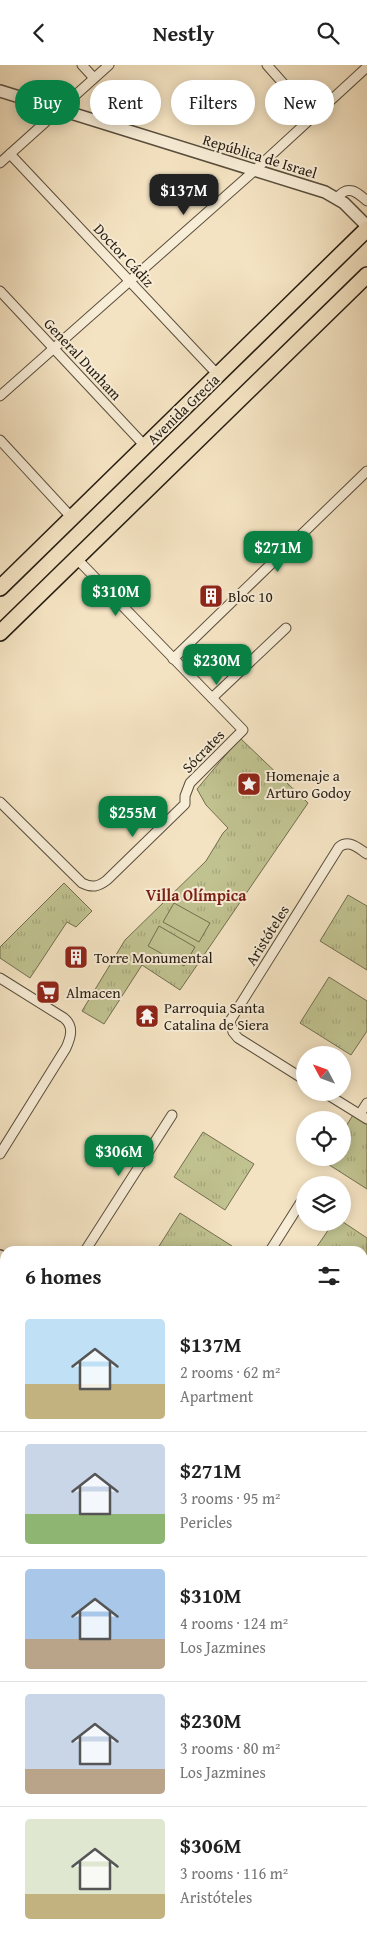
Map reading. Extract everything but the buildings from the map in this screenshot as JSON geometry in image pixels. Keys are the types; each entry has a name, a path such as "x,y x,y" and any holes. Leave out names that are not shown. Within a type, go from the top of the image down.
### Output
{"main road":[{"name":"Avenida Grecia","path":"0,588 367,228"},
{"path":"0,633 367,275"}],"street":[{"path":"82,65 94,78"},
{"path":"80,91 109,65"},
{"path":"267,65 280,80"},
{"path":"334,98 367,67"},
{"name":"República de Israel","path":"0,91 15,96"},
{"name":"República de Israel","path":"80,115 325,192 338,198 367,228"},
{"path":"0,163 42,125"},
{"path":"0,396 304,125"},
{"name":"Doctor Cádiz","path":"10,154 218,375"},
{"path":"338,198 341,193 350,190 359,194 367,201"},
{"name":"General Dunham","path":"0,291 145,446"},
{"path":"0,440 72,517"},
{"path":"173,659 367,471"},
{"path":"76,558 212,698 286,628"},
{"name":"Sócrates","path":"1,805 79,881 90,887 101,885 185,804 185,796 190,783 243,730 212,698"},
{"name":"Aristóteles","path":"296,1074 238,1038 231,1028 232,1017 339,847 344,843 349,843 367,854"},
{"path":"0,978 64,1018 70,1025 70,1036 66,1048 0,1155"},
{"path":"338,1101 363,1117 367,1103"},
{"path":"88,1246 172,1115"},
{"path":"273,1246 296,1209"}],"green space":[{"path":"240,738 308,803 180,990 142,965 104,1024 82,1011 125,940 206,861 228,828 206,805 197,789"},
{"path":"64,883 92,911 76,927 67,922 30,978 0,958 0,947"},
{"path":"348,895 367,906 367,970 320,941"},
{"path":"174,903 210,923 199,942 163,922"},
{"path":"159,926 195,947 184,966 148,946"},
{"path":"329,977 367,1001 367,1031 351,1055 351,1046 337,1046 300,1023"},
{"path":"353,1115 367,1124 367,1189 351,1179 351,1176 347,1176 331,1166 351,1166 351,1118"},
{"path":"203,1132 254,1164 225,1210 174,1177"},
{"path":"180,1213 232,1246 159,1246"},
{"path":"351,1227 367,1238 367,1246 317,1246 328,1231 351,1231"}],"place":[{"name":"Bloc 10","path":"211,596"},
{"name":"Homenaje a Arturo Godoy","path":"249,784"},
{"name":"Torre Monumental","path":"76,957"},
{"name":"Almacen","path":"48,992"},
{"name":"Parroquia Santa Catalina de Siera","path":"147,1016"}],"district":[{"name":"Villa Olímpica","path":"196,895"}]}
